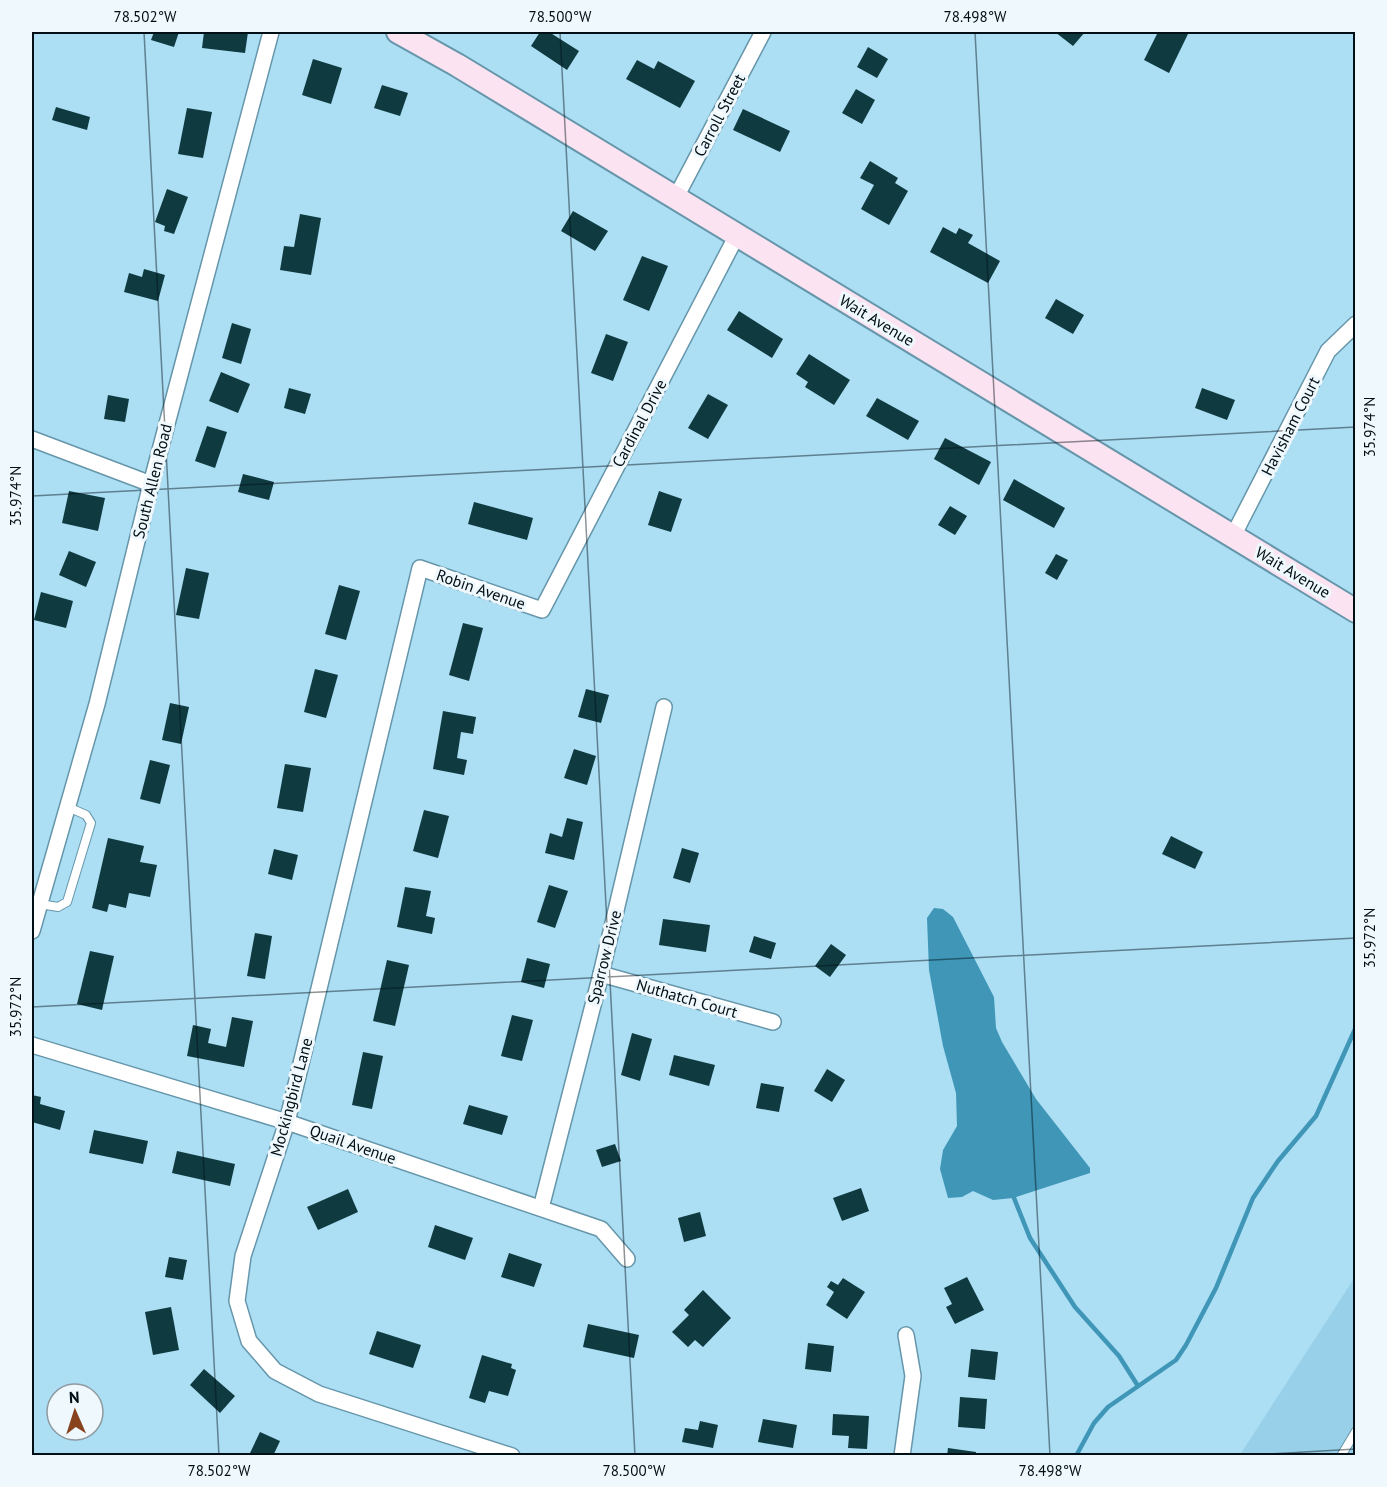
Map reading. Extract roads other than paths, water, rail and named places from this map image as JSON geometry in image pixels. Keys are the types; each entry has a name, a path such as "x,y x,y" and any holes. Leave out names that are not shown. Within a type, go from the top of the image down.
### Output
{"main road":[{"name":"Wait Avenue","path":"398,32 457,64 675,199 1356,611"}],"street":[{"name":"South Allen Road","path":"32,931 97,704 151,484 271,32"},
{"name":"Carroll Street","path":"675,199 764,32"},
{"name":"Cardinal Drive","path":"542,610 737,235"},
{"name":"Havisham Court","path":"1233,536 1328,351 1356,324"},
{"path":"32,439 151,484"},
{"name":"Robin Avenue","path":"420,568 542,610"},
{"name":"Mockingbird Lane","path":"420,568 286,1122 243,1256 237,1301 249,1341 275,1371 319,1394 512,1455"},
{"name":"Sparrow Drive","path":"541,1208 601,974 664,706"},
{"name":"Nuthatch Court","path":"601,974 773,1022"},
{"name":"Quail Avenue","path":"32,1045 286,1122 601,1229 627,1259"},
{"path":"902,1455 914,1376 906,1335"}],"lane":[{"path":"40,903 58,907 67,902 91,824 86,815 68,807"},
{"path":"1341,1455 1356,1431"}],"waterway":[{"path":"1076,1456 1094,1423 1108,1407 1176,1360 1186,1345 1216,1288 1253,1198 1278,1161 1316,1116 1356,1027"},
{"path":"1012,1193 1030,1238 1075,1307 1119,1356 1138,1386"}]}
